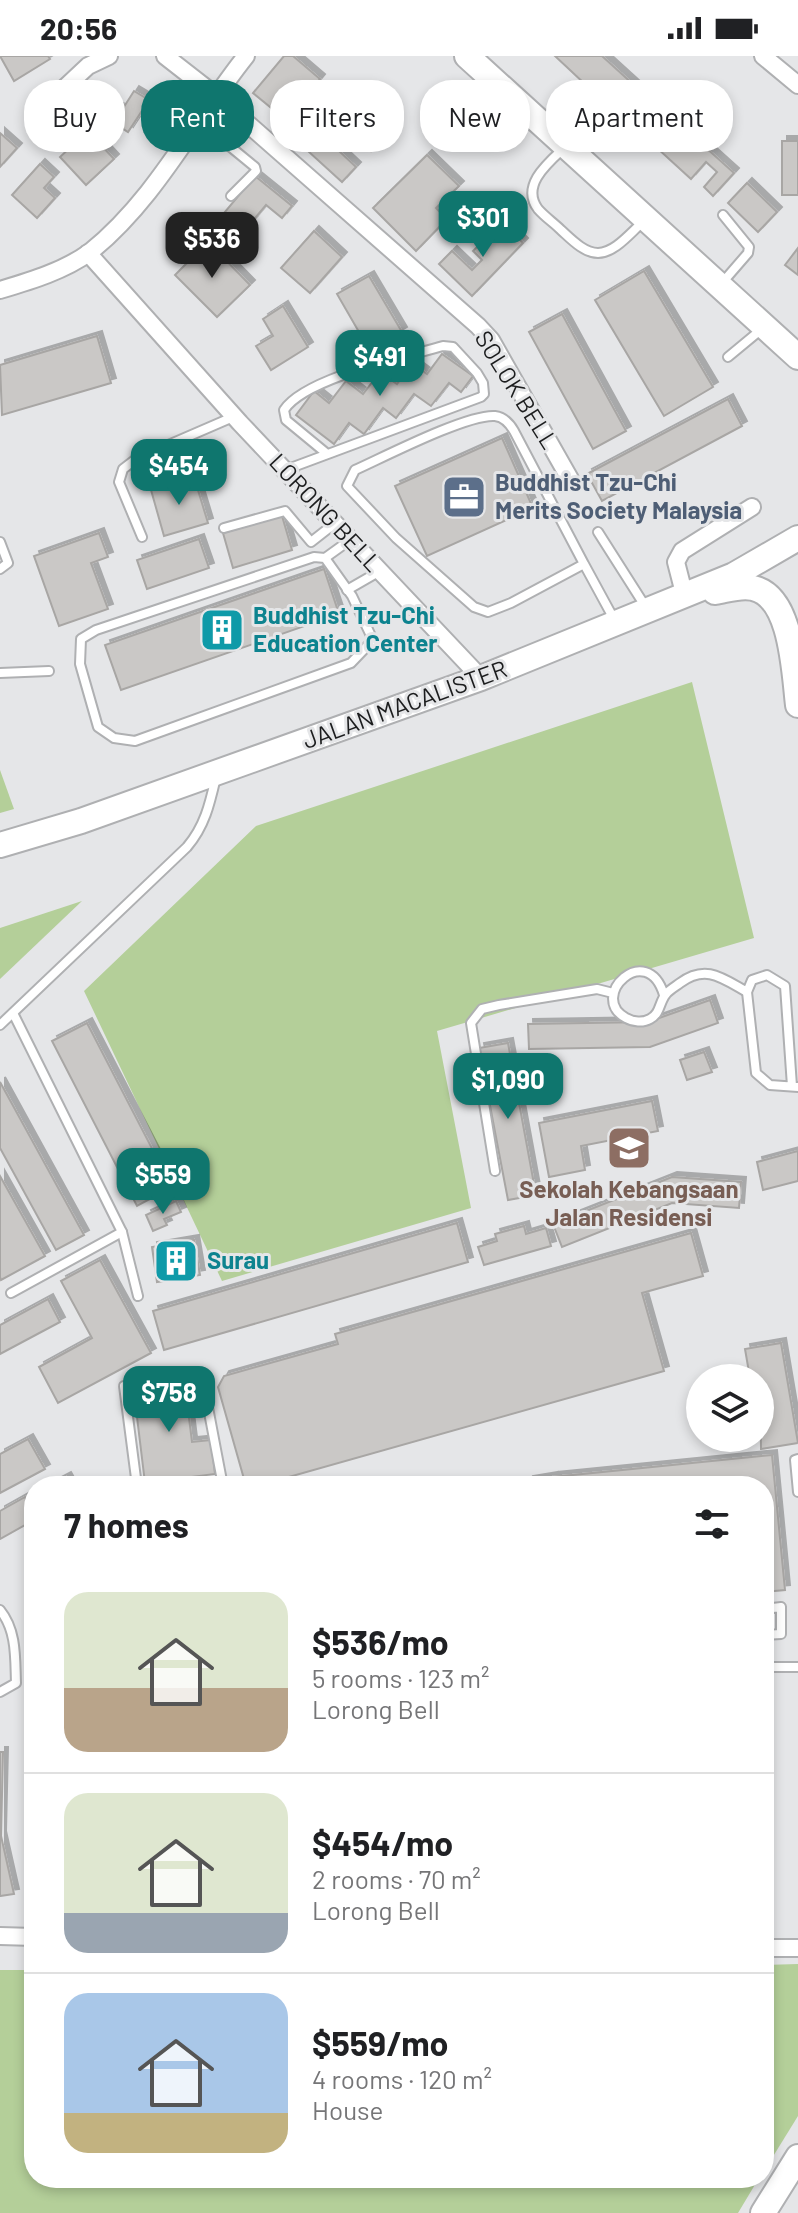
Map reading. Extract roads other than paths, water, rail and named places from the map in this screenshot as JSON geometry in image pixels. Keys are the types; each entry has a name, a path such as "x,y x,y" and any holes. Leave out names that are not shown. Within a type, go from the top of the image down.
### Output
{"main road":[{"path":"467,56 546,129"},
{"path":"571,152 798,357"},
{"name":"JALAN MACALISTER","path":"0,845 81,821 481,678 615,622 685,597 734,575 798,538"},
{"path":"685,597 742,587 753,588 772,598 786,631 798,705"},
{"path":"763,2213 798,2157"}],"street":[{"path":"73,80 88,66 109,56"},
{"name":"SOLOK BELL","path":"165,56 196,80"},
{"path":"227,80 246,56"},
{"path":"763,56 798,85"},
{"name":"SOLOK BELL","path":"254,129 491,340 570,479"},
{"path":"0,290 35,280 88,253 117,227 154,186 178,152"},
{"name":"LORONG BELL","path":"88,253 234,416 481,678"},
{"path":"685,597 676,562 682,551 752,507"},
{"path":"0,1936 24,1937"},
{"path":"774,1948 798,1948"}],"lane":[{"path":"231,196 256,171 237,152"},
{"path":"561,152 535,180 533,195 537,207 573,241 597,253 611,250 646,220"},
{"path":"719,287 748,253 749,247 723,215"},
{"path":"728,357 764,327"},
{"path":"285,470 481,397 484,394 483,383 453,347 443,346 328,380 289,402 284,410 286,420 326,453"},
{"path":"142,537 119,482 123,469 136,459 234,416"},
{"path":"584,564 488,612 474,607 396,538 347,486 349,477 355,470 476,419 497,416 509,422 615,622"},
{"path":"224,528 285,511 311,542 335,523"},
{"path":"598,532 647,610"},
{"path":"325,558 352,596 373,640 351,663 135,741 114,738 98,727 80,664 81,639 96,630 298,562 314,557 325,558 350,540"},
{"path":"0,542 8,563 0,569"},
{"path":"347,590 380,571"},
{"path":"0,673 49,671"},
{"path":"0,1025 187,847 207,813 217,772"},
{"path":"640,971 652,975 664,995 661,1009 651,1019 637,1022 624,1017 615,1007 613,993 618,981 628,973 640,971"},
{"path":"664,995 691,975 703,972 720,977 747,992"},
{"path":"767,975 785,986 795,1087 770,1085 756,1073 747,992 752,980 767,975"},
{"path":"495,1171 471,1023 482,1009 499,1005 568,992 597,989 613,993"},
{"path":"13,1013 122,1232 138,1296"},
{"path":"11,1293 122,1232"},
{"path":"203,1381 221,1476"},
{"path":"124,1386 136,1476"},
{"path":"798,1459 795,1460 798,1492"},
{"path":"774,1608 781,1607 781,1634 774,1634"},
{"path":"0,1610 9,1621 15,1645 16,1683 0,1692"},
{"path":"774,1667 798,1667"}],"place":[{"name":"Buddhist Tzu-Chi Merits Society Malaysia","path":"464,497"},
{"name":"Buddhist Tzu-Chi Education Center","path":"222,630"},
{"name":"Sekolah Kebangsaan Jalan Residensi","path":"629,1148"},
{"name":"Surau","path":"176,1261"}]}
